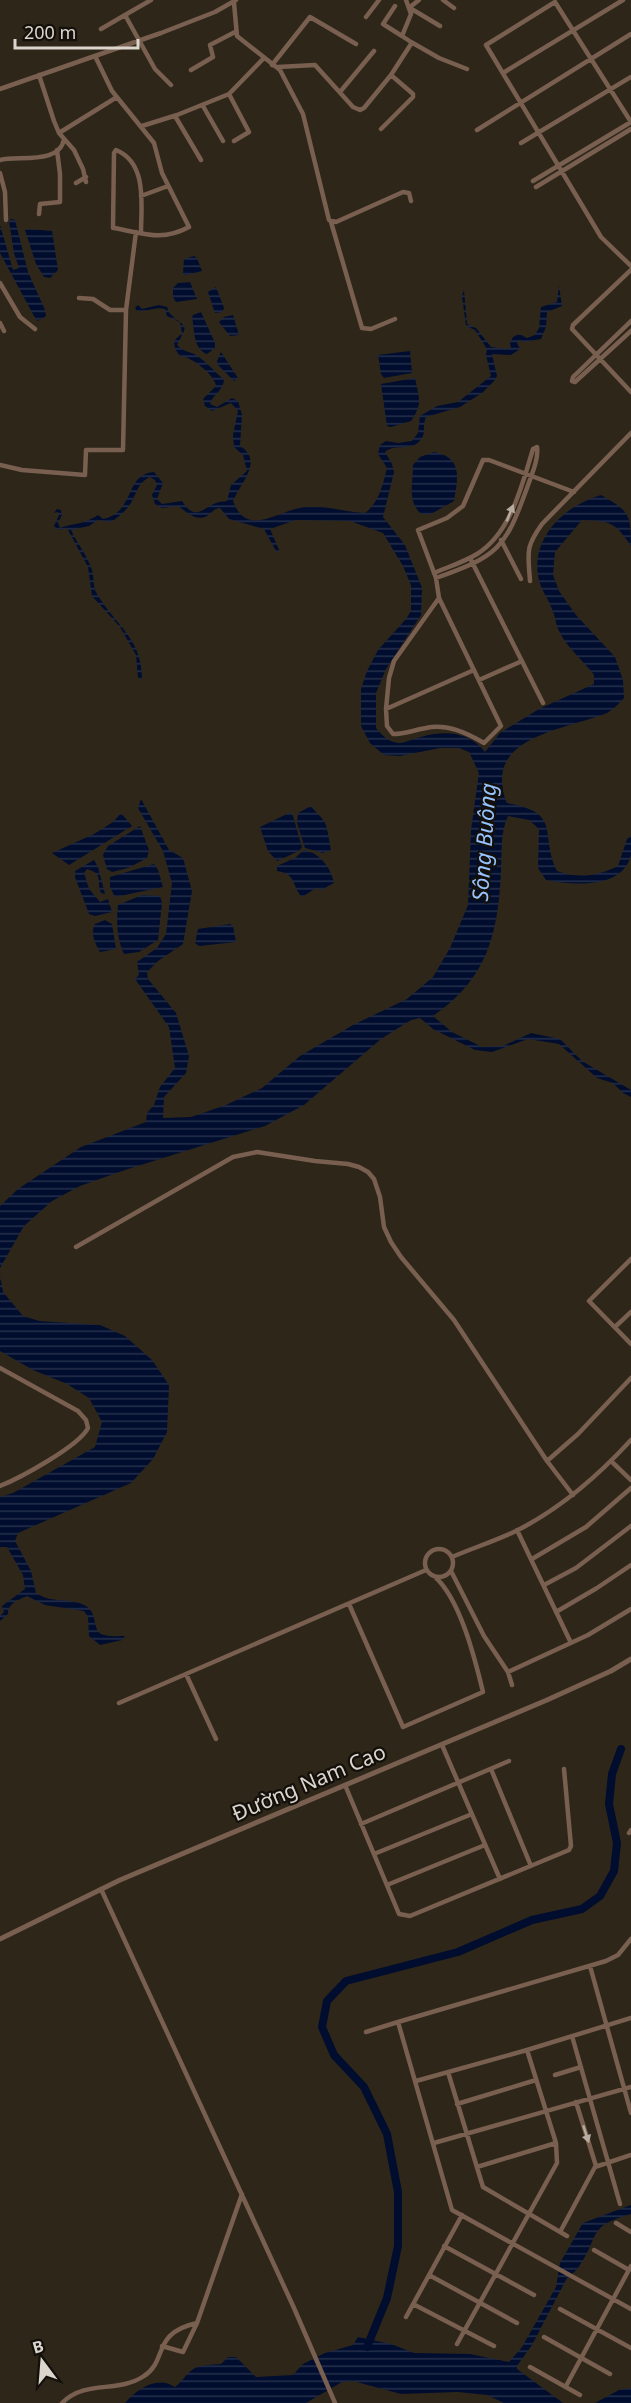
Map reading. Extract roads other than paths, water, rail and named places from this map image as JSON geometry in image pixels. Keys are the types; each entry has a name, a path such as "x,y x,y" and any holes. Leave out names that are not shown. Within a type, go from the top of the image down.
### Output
{"street":[{"path":"101,29 151,0"},
{"path":"366,17 379,0"},
{"path":"402,36 410,19 410,8 406,0"},
{"path":"410,8 419,0"},
{"path":"443,0 454,8"},
{"path":"503,73 623,0"},
{"path":"0,89 140,40 235,2 236,33 241,41 280,70 303,114 326,210 362,328 371,329 395,319"},
{"path":"533,181 560,165 631,122 555,2 488,42 488,48 560,165 601,237 631,268 573,325 574,332 630,388"},
{"path":"395,6 382,24 438,58 467,69"},
{"path":"410,8 440,26"},
{"path":"125,15 155,69 171,85"},
{"path":"274,66 310,17 356,44"},
{"path":"191,70 213,57 210,45 236,33"},
{"path":"477,130 631,34"},
{"path":"274,66 315,65 353,107 360,110 391,75 411,42"},
{"path":"340,92 374,51"},
{"path":"0,465 22,470 85,475 86,450 123,450 126,310 138,233 141,196 137,172 124,155 115,150 112,225 114,228 138,233 159,237 173,235 189,227 168,186 154,143 117,98 95,56"},
{"path":"142,126 203,106 229,94 264,58"},
{"path":"39,75 60,133 74,150 86,180 76,183"},
{"path":"381,129 413,97 413,94 391,75"},
{"path":"521,143 631,77"},
{"path":"229,94 249,132 234,141"},
{"path":"60,133 117,98"},
{"path":"203,106 223,141"},
{"path":"175,116 201,160"},
{"path":"536,187 631,129"},
{"path":"0,160 34,158 57,150 63,144 64,138"},
{"path":"39,214 40,204 60,202 57,150"},
{"path":"0,173 5,192 6,220"},
{"path":"141,196 168,186"},
{"path":"331,222 403,192 409,193 411,201"},
{"path":"0,283 20,317 35,329"},
{"path":"79,298 93,299 110,310 126,310"},
{"path":"631,321 573,376 572,381 575,382 631,331"},
{"path":"0,323 4,331"},
{"path":"530,581 527,548 542,524 631,433"},
{"path":"537,447 514,524 502,543 473,565 435,575 483,550 498,535 528,475 533,449 537,447"},
{"path":"439,598 394,661 389,678 387,726 393,734 404,734 428,727 443,726 470,734 484,743 501,726 439,598 435,575 418,530 447,518 462,506 483,460 489,460 574,492"},
{"path":"498,535 521,579"},
{"path":"470,558 543,704"},
{"path":"479,680 522,661"},
{"path":"386,709 474,670"},
{"path":"76,1247 233,1157 257,1152 359,1167 374,1179 380,1197 384,1227 391,1242 454,1320 547,1461 573,1495"},
{"path":"631,1259 589,1300 631,1344"},
{"path":"615,1327 631,1312"},
{"path":"0,1368 78,1411 86,1420 88,1428 84,1436 73,1445 0,1486"},
{"path":"547,1461 578,1434 631,1378"},
{"path":"452,1557 517,1530 573,1495 631,1440"},
{"path":"611,1461 631,1480"},
{"path":"532,1559 586,1527 631,1488"},
{"path":"544,1585 576,1568 631,1526"},
{"path":"517,1530 571,1643"},
{"path":"349,1604 403,1727 483,1692 471,1643 443,1584 426,1570 424,1561 432,1550 446,1550 452,1557 451,1571 484,1636 508,1672 512,1685"},
{"path":"556,1612 631,1565"},
{"path":"119,1703 426,1570"},
{"path":"434,1576 443,1577 451,1571"},
{"path":"508,1672 611,1623 631,1609"},
{"name":"Đường Nam Cao","path":"0,1939 101,1888 547,1700 611,1671 631,1659"},
{"path":"186,1674 216,1738"},
{"path":"442,1744 500,1879"},
{"path":"362,1824 509,1761"},
{"path":"491,1769 531,1866"},
{"path":"345,1785 399,1914 410,1916 569,1850 571,1846 564,1769"},
{"path":"374,1854 472,1814"},
{"path":"387,1885 485,1845"},
{"path":"101,1888 335,2403"},
{"path":"366,2032 590,1966 618,1955 631,1939"},
{"path":"590,1966 631,2113"},
{"path":"416,2081 631,2018"},
{"path":"398,2022 452,2210 631,2309"},
{"path":"572,2036 620,2204"},
{"path":"458,2344 557,2163 556,2143 527,2050"},
{"path":"555,2075 580,2067"},
{"path":"448,2072 483,2187 567,2236"},
{"path":"458,2104 536,2080"},
{"path":"434,2143 631,2087"},
{"path":"576,2103 596,2166"},
{"path":"477,2167 556,2143"},
{"path":"560,2232 596,2166 631,2155"},
{"path":"162,2346 183,2352 197,2323 242,2194"},
{"path":"406,2317 462,2215"},
{"path":"616,2223 631,2232"},
{"path":"444,2246 534,2295"},
{"path":"566,2386 630,2268 594,2250"},
{"path":"429,2276 517,2323"},
{"path":"413,2304 494,2346"},
{"path":"560,2309 631,2348"},
{"path":"62,2403 74,2393 122,2387 143,2377 150,2372 166,2338 197,2323"},
{"path":"544,2337 610,2374"},
{"path":"530,2367 580,2395"}],"water":[{"path":"15,220 28,272 45,310 46,316 38,321 0,253 0,225 13,270 19,268 14,253 9,221"},
{"path":"25,230 52,231 58,270 50,278 44,277 36,264"},
{"path":"194,256 202,271 183,274 184,259"},
{"path":"190,282 197,299 176,302 173,297 173,288 178,283"},
{"name":"Sông Buông","path":"559,286 562,306 547,312 546,327 541,339 524,342 519,340 517,343 520,349 511,355 492,354 497,376 482,393 460,407 426,417 423,436 415,445 389,449 385,452 394,472 383,517 405,545 422,588 421,615 386,669 376,693 376,728 388,740 399,743 430,735 456,734 472,740 485,752 500,733 539,709 594,684 594,675 566,643 559,631 540,584 538,561 540,547 554,524 564,514 588,500 601,495 623,510 629,520 631,546 621,532 612,525 600,521 582,520 555,552 553,575 559,591 576,615 615,657 623,680 624,698 607,713 559,728 526,743 513,753 505,765 502,781 507,803 536,812 543,819 557,871 573,875 588,875 618,866 627,839 631,836 631,855 626,866 607,880 582,884 546,880 538,868 539,829 529,820 508,816 503,836 497,915 486,954 466,987 433,1016 452,1032 482,1047 503,1046 531,1033 560,1039 582,1061 631,1090 631,1097 613,1083 597,1078 559,1044 528,1039 492,1052 475,1050 433,1029 420,1018 411,1020 381,1039 304,1105 265,1126 125,1170 80,1186 52,1201 24,1226 0,1268 0,1206 18,1189 81,1147 146,1122 147,1113 154,1105 160,1087 175,1068 169,1027 135,979 139,975 137,962 157,948 166,934 172,883 163,851 138,808 141,799 169,850 183,858 192,891 183,944 158,961 147,972 148,979 176,1013 189,1056 186,1073 164,1097 163,1118 191,1117 226,1105 262,1088 300,1056 353,1025 407,999 433,977 450,948 468,905 471,830 479,773 469,752 459,748 440,748 400,756 384,755 370,743 361,726 361,689 367,671 378,650 411,611 411,585 403,566 383,533 350,521 296,520 270,529 280,552 276,551 264,529 229,519 220,508 199,518 178,506 162,508 155,504 152,495 157,485 155,480 150,477 146,479 128,507 114,520 111,522 98,520 89,526 71,530 91,567 97,594 133,642 141,665 142,679 138,678 136,655 120,627 92,596 88,567 67,528 58,530 54,526 59,515 58,512 54,513 57,509 61,510 62,515 58,523 60,528 98,515 103,519 113,515 126,502 138,479 154,472 163,483 157,499 162,504 182,501 191,511 199,512 217,502 227,501 231,485 247,471 243,455 234,447 233,435 238,411 231,403 212,411 205,406 203,399 216,386 215,382 207,372 190,359 180,356 175,349 174,341 182,333 180,322 184,329 177,345 202,359 224,380 210,404 217,407 232,398 238,401 242,415 240,446 247,452 250,465 233,501 239,512 246,518 255,520 305,507 365,513 377,499 387,468 378,454 380,445 386,441 398,443 412,441 418,433 420,416 437,406 458,402 491,376 486,355 487,349 475,330 466,326 462,296 464,290 467,324 476,328 491,347 511,348 510,343 513,337 519,334 527,338 535,335 539,328 541,307 557,302"},
{"path":"216,287 224,308 222,312 215,313 208,292"},
{"name":"Sông Buông","path":"138,305 142,309 159,305 167,307 170,314 180,322 167,316 165,309 137,311 135,308"},
{"path":"201,312 215,343 215,348 207,354 199,348 194,334 192,318 193,315"},
{"path":"233,315 239,335 230,336 219,322 224,317"},
{"path":"410,351 412,373 384,378 381,374 378,355"},
{"path":"221,352 238,378 234,381 218,365 217,361"},
{"path":"415,378 419,401 415,415 411,421 387,426 381,384"},
{"path":"434,452 450,459 454,464 457,484 454,501 431,514 421,514 412,498 413,465 420,457"},
{"path":"311,806 324,821 327,830 331,850 323,853 305,848 297,823 298,813"},
{"path":"121,813 132,826 69,865 52,853 94,834 113,822"},
{"path":"292,813 302,847 299,851 277,861 268,851 260,827"},
{"path":"140,826 149,850 147,858 128,868 112,872 107,869 103,855 108,846"},
{"path":"304,850 315,854 324,862 334,883 321,890 316,888 302,897 291,877 277,871 277,866 295,858"},
{"path":"94,860 105,894 101,893 98,875 87,869 84,873 89,889 100,902 108,899 112,912 95,916 89,914 75,877 75,871"},
{"path":"154,864 163,887 115,897 110,887 110,877"},
{"path":"142,895 160,896 162,903 158,940 139,952 124,954 118,930 118,905"},
{"path":"105,920 112,924 116,949 100,952 93,931 95,924"},
{"path":"230,924 233,926 236,942 199,946 195,943 198,929"},
{"path":"0,1276 3,1292 23,1316 39,1321 100,1325 125,1336 152,1360 169,1385 167,1432 153,1459 131,1483 18,1533 15,1541 31,1571 36,1593 48,1598 86,1606 92,1612 97,1629 101,1634 125,1636 122,1640 100,1645 89,1636 88,1617 84,1611 45,1605 27,1596 12,1605 8,1614 0,1621 0,1616 4,1612 2,1606 25,1589 23,1575 7,1547 0,1547 0,1497 13,1493 95,1447 102,1422 89,1398 67,1384 33,1370 0,1351"},
{"path":"631,2205 631,2214 600,2228 585,2257 567,2278 532,2345 517,2366 517,2369 563,2403 504,2403 487,2395 458,2392 401,2394 353,2381 342,2382 306,2403 125,2403 148,2385 161,2382 175,2387 195,2368 221,2364 228,2357 236,2357 256,2377 293,2375 303,2364 325,2353 353,2345 358,2337 391,2344 414,2353 470,2354 509,2362 522,2347 556,2287 560,2263 583,2223"},
{"path":"631,2388 631,2403 595,2403 619,2390"}],"waterway":[{"path":"367,2347 387,2298 398,2246 398,2192 387,2134 364,2087 334,2055 322,2027 327,2001 346,1981 458,1952 532,1920 582,1909 600,1896 614,1871 617,1843 609,1804 612,1774 621,1749"}]}
